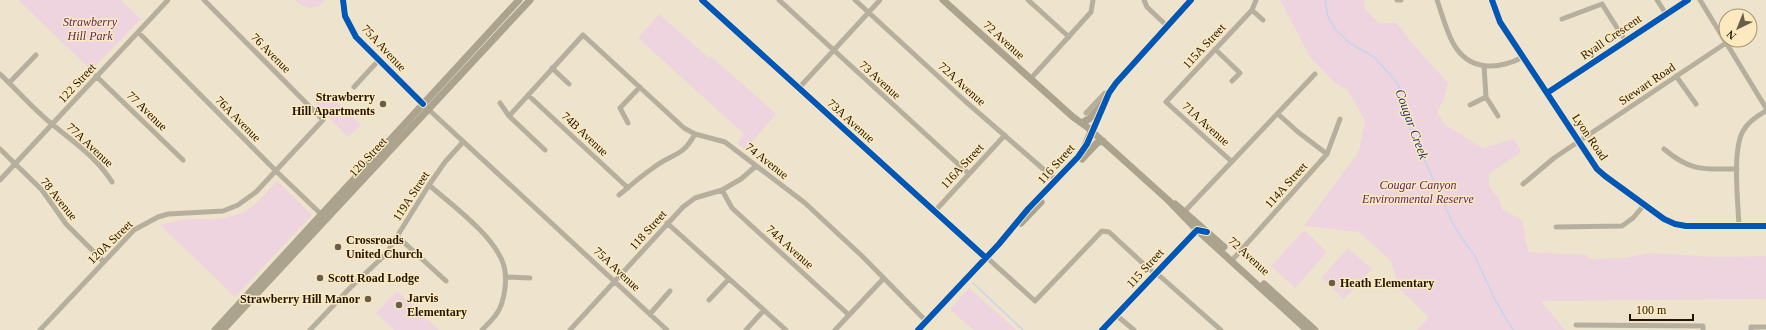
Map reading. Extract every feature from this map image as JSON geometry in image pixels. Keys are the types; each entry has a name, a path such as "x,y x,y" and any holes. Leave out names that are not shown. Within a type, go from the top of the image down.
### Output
{"main road":[{"name":"75A Avenue","path":"343,0 345,16 350,28 361,44 422,104"},
{"name":"120 Street","path":"215,330 428,109 530,0"},
{"name":"72 Avenue","path":"943,0 1073,117 1088,126"},
{"name":"72 Avenue","path":"949,0 1034,75 1168,200 1197,230 1307,330"},
{"name":"Lyon Road","path":"1492,0 1500,22 1597,169 1644,205 1664,219 1675,224 1686,226 1766,226"},
{"name":"120 Street","path":"225,328 422,104 518,1"},
{"path":"503,29 519,8 520,6 518,1"},
{"path":"479,55 482,48 496,30 496,25"},
{"path":"1088,126 1088,119 1105,101"},
{"name":"116 Street","path":"918,330 999,244 1031,214 1083,151 1088,126"},
{"path":"1067,170 1077,164 1097,143 1103,141"},
{"name":"72 Avenue","path":"1168,200 1185,211 1234,258 1315,330"},
{"path":"225,328 229,319 237,310 237,306"}],"street":[{"name":"122 Street","path":"0,180 168,0"},
{"name":"76 Avenue","path":"204,0 323,120"},
{"name":"73A Avenue","path":"702,0 798,89 1035,301 1102,231 1109,232 1149,269 1156,273"},
{"name":"73 Avenue","path":"778,0 969,174"},
{"name":"72A Avenue","path":"855,0 965,101 1057,181"},
{"path":"798,89 880,0"},
{"path":"1028,0 1069,37"},
{"path":"1034,75 1090,12 1093,0"},
{"path":"1144,0 1147,7 1167,26"},
{"name":"116 Street","path":"1088,126 1116,82 1190,0"},
{"path":"1437,0 1453,43 1467,59 1484,66 1505,65 1523,57"},
{"path":"1657,0 1666,14"},
{"name":"Ryall Crescent","path":"1547,93 1688,0"},
{"path":"1700,0 1718,30"},
{"name":"115A Street","path":"1166,102 1252,10 1256,2"},
{"path":"1562,19 1602,4 1626,42"},
{"path":"1252,10 1263,20"},
{"name":"76A Avenue","path":"138,32 276,171 324,216"},
{"name":"74 Avenue","path":"552,68 583,35 684,128 695,134 725,142 805,204 884,278 926,321"},
{"name":"Stewart Road","path":"1523,184 1554,158 1718,48"},
{"path":"1729,48 1766,110 1753,119 1742,132 1737,156 1739,226"},
{"path":"1215,49 1240,73 1232,81"},
{"path":"9,83 36,55"},
{"path":"354,87 378,61"},
{"path":"1484,66 1486,97 1498,116"},
{"path":"508,116 552,68 569,84"},
{"name":"77A Avenue","path":"0,74 52,124 74,141 107,173 112,182"},
{"path":"1185,211 1315,74"},
{"name":"77 Avenue","path":"96,76 182,160"},
{"path":"1676,76 1696,104"},
{"path":"628,123 620,108 640,87"},
{"name":"116 Street","path":"1086,113 1105,93 1109,93"},
{"name":"74B Avenue","path":"528,95 628,188"},
{"path":"1470,105 1486,97"},
{"name":"71A Avenue","path":"1166,102 1231,161"},
{"path":"500,103 508,116 545,150"},
{"name":"75A Avenue","path":"422,104 666,330"},
{"path":"1278,114 1298,132 1327,154"},
{"name":"114A Street","path":"1234,258 1327,154 1340,119"},
{"name":"120A Street","path":"40,330 125,238 142,225 168,214 223,211 238,205 256,192 323,120"},
{"path":"619,195 654,166 682,152 688,146 695,134"},
{"name":"116A Street","path":"935,211 1005,135"},
{"name":"119A Street","path":"310,330 350,288 386,254 429,185 463,142"},
{"name":"78 Avenue","path":"0,149 44,193 66,224 104,261"},
{"path":"1664,149 1675,158 1693,167 1702,169 1737,169"},
{"name":"118 Street","path":"570,330 683,207 696,198 722,190 740,179 756,166"},
{"path":"429,185 485,236 496,248 504,264 506,277 504,294 496,316 482,330"},
{"name":"74A Avenue","path":"722,190 732,208 849,315"},
{"path":"1556,227 1622,226 1633,218 1644,205"},
{"path":"668,223 786,330"},
{"path":"1197,230 1207,232"},
{"name":"115 Street","path":"1102,330 1197,230"},
{"path":"397,236 446,281"},
{"path":"1156,273 1221,330"},
{"path":"506,277 530,278"},
{"path":"835,330 884,278"},
{"path":"709,300 729,279"},
{"path":"650,314 670,291"},
{"path":"746,330 764,310"},
{"path":"1116,315 1134,330"},
{"path":"1576,325 1604,327 1703,326 1703,330"},
{"path":"1751,330 1751,327 1766,327"}],"green space":[{"name":"Strawberry Hill Park","path":"18,0 121,0 141,19 91,70"},
{"path":"295,0 325,0 318,6 310,8 302,6"},
{"name":"Cougar Canyon Environmental Reserve","path":"1280,0 1364,0 1365,9 1379,23 1397,23 1412,43 1448,83 1444,99 1437,112 1445,125 1483,148 1514,139 1521,152 1489,174 1489,186 1498,197 1502,209 1522,220 1528,252 1588,255 1589,259 1623,258 1650,253 1716,257 1766,256 1766,299 1541,301 1565,330 1417,330 1429,317 1400,290 1391,261 1359,232 1304,226 1359,151 1365,121 1348,90 1335,83 1310,57"},
{"path":"659,14 709,58 711,56 776,114 745,150 737,143 744,134 638,38"},
{"path":"327,92 361,125 348,137 315,104"},
{"path":"277,181 312,215 235,297 160,225 181,220 229,217 245,211 254,205"},
{"path":"1304,230 1327,252 1295,288 1271,266"},
{"path":"1348,248 1372,269 1344,299 1321,278"},
{"path":"969,288 1016,330 973,330 950,309"},
{"path":"397,291 439,330 394,330 376,313"}],"waterway":[{"name":"Cougar Creek","path":"1325,0 1328,17 1336,30 1351,44 1374,57 1394,79 1401,90 1406,101 1409,125 1452,222 1475,256 1495,300 1513,330"},
{"path":"973,283 1023,330"}],"cycle path":[{"path":"343,0 345,16 356,37 423,104"},
{"path":"702,0 986,258"},
{"path":"918,330 999,244 1028,209 1078,157 1087,144 1109,93 1116,83 1191,0"},
{"path":"1492,0 1500,22 1597,169 1605,176 1664,219 1675,224 1686,226 1766,226"},
{"path":"1547,93 1688,0"},
{"path":"1102,330 1197,230 1207,232"}],"place":[{"name":"Strawberry Hill Apartments","path":"383,104"},
{"name":"Crossroads United Church","path":"338,247"},
{"name":"Scott Road Lodge","path":"320,278"},
{"name":"Heath Elementary","path":"1332,283"},
{"name":"Strawberry Hill Manor","path":"368,299"},
{"name":"Jarvis Elementary","path":"399,305"}]}
